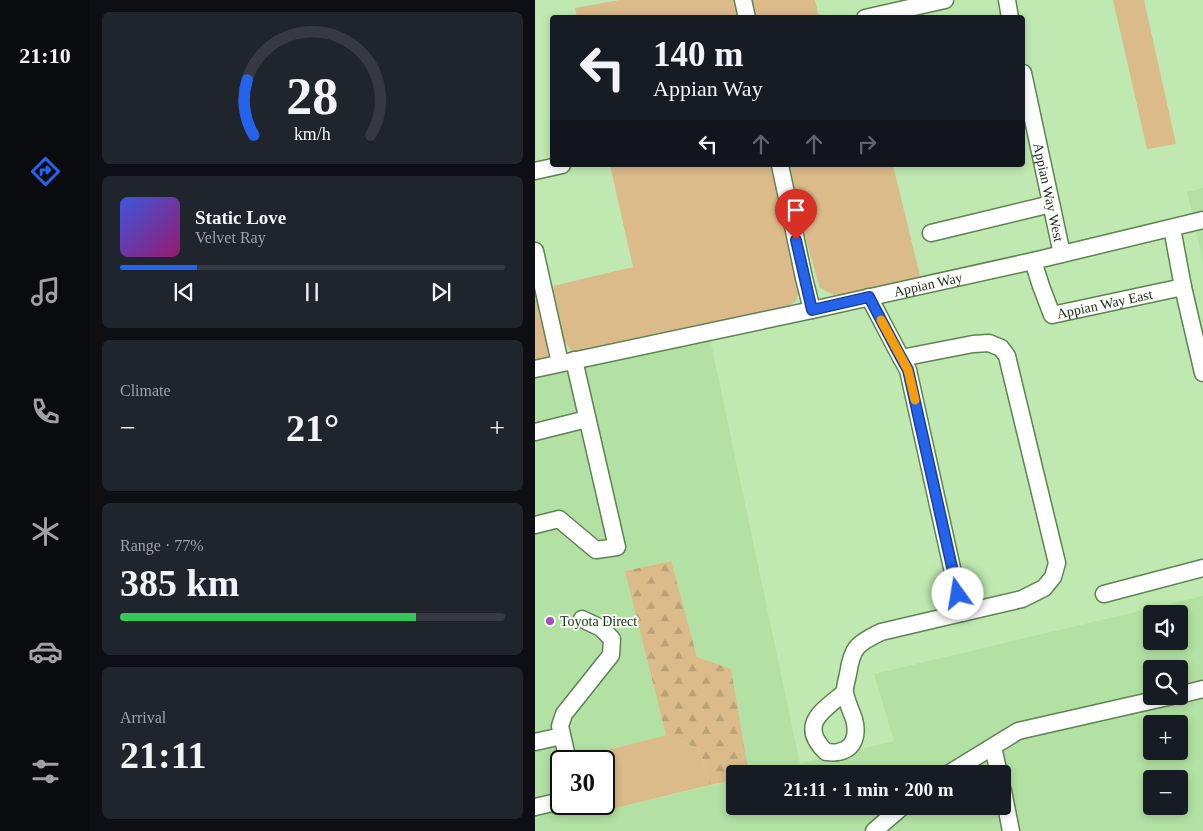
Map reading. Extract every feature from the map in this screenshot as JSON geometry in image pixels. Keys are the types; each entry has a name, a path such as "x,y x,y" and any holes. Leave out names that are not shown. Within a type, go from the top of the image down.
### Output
{"street":[{"path":"743,0 746,15"},
{"path":"878,15 945,0"},
{"path":"1007,0 1010,15"},
{"name":"Appian Way West","path":"1025,82 1062,254"},
{"path":"535,171 553,167"},
{"path":"780,167 812,310"},
{"path":"931,233 1051,204"},
{"name":"Appian Way","path":"535,369 1033,261 1203,220"},
{"path":"1172,228 1183,288 1203,373"},
{"path":"535,251 567,362 587,419 617,548 596,550 559,519 535,525"},
{"name":"Appian Way East","path":"1033,261 1052,314 1183,288"},
{"path":"869,297 908,370 963,613"},
{"path":"845,692 851,656 859,645 869,638 881,632 1022,599 1044,588 1053,577 1057,563 1007,356 1001,348 989,343 973,344 901,358"},
{"path":"535,432 587,419"},
{"path":"1104,594 1203,568"},
{"path":"565,750 560,726 565,714 611,655 612,639 601,628 582,619"},
{"path":"1188,693 1203,689"},
{"path":"963,765 1018,731 1143,703"},
{"path":"535,742 562,736"},
{"path":"993,746 997,765"},
{"path":"535,807 550,804"},
{"path":"874,831 893,815"},
{"path":"1008,815 1011,831"}],"shaded area":[{"path":"1203,188 1203,261 1187,192"},
{"path":"707,324 800,764 894,741 874,674 1143,610 1143,650 1188,650 1188,605 1165,605 1203,596 1203,831 535,831 535,361","holes":["670,561 697,657 731,669 747,765 1011,765 1011,815 726,815 726,782 615,808 615,815 550,815 550,750 608,750 666,735 625,571"]}],"green space":[{"path":"619,0 738,0 742,15 577,15 575,8"},
{"path":"751,0 815,0 819,15 755,15"},
{"path":"1113,0 1144,0 1176,144 1147,149"},
{"path":"610,167 773,167 799,291 796,301 786,307 573,353 563,339 553,286 633,267"},
{"path":"789,167 893,167 920,276 838,297 820,288 807,243"},
{"path":"535,290 537,290 550,347 548,358 535,361"},
{"path":"671,561 697,657 731,669 747,765 726,765 726,782 710,785 699,749 666,735 625,571"},
{"path":"666,735 699,749 710,785 615,808 615,750 608,750"}],"slow traffic":[{"path":"881,320 908,370 915,400"}],"place":[{"name":"Toyota Direct","path":"550,621"}],"route":[{"path":"796,240 812,310 869,297 908,370 958,594"}]}
